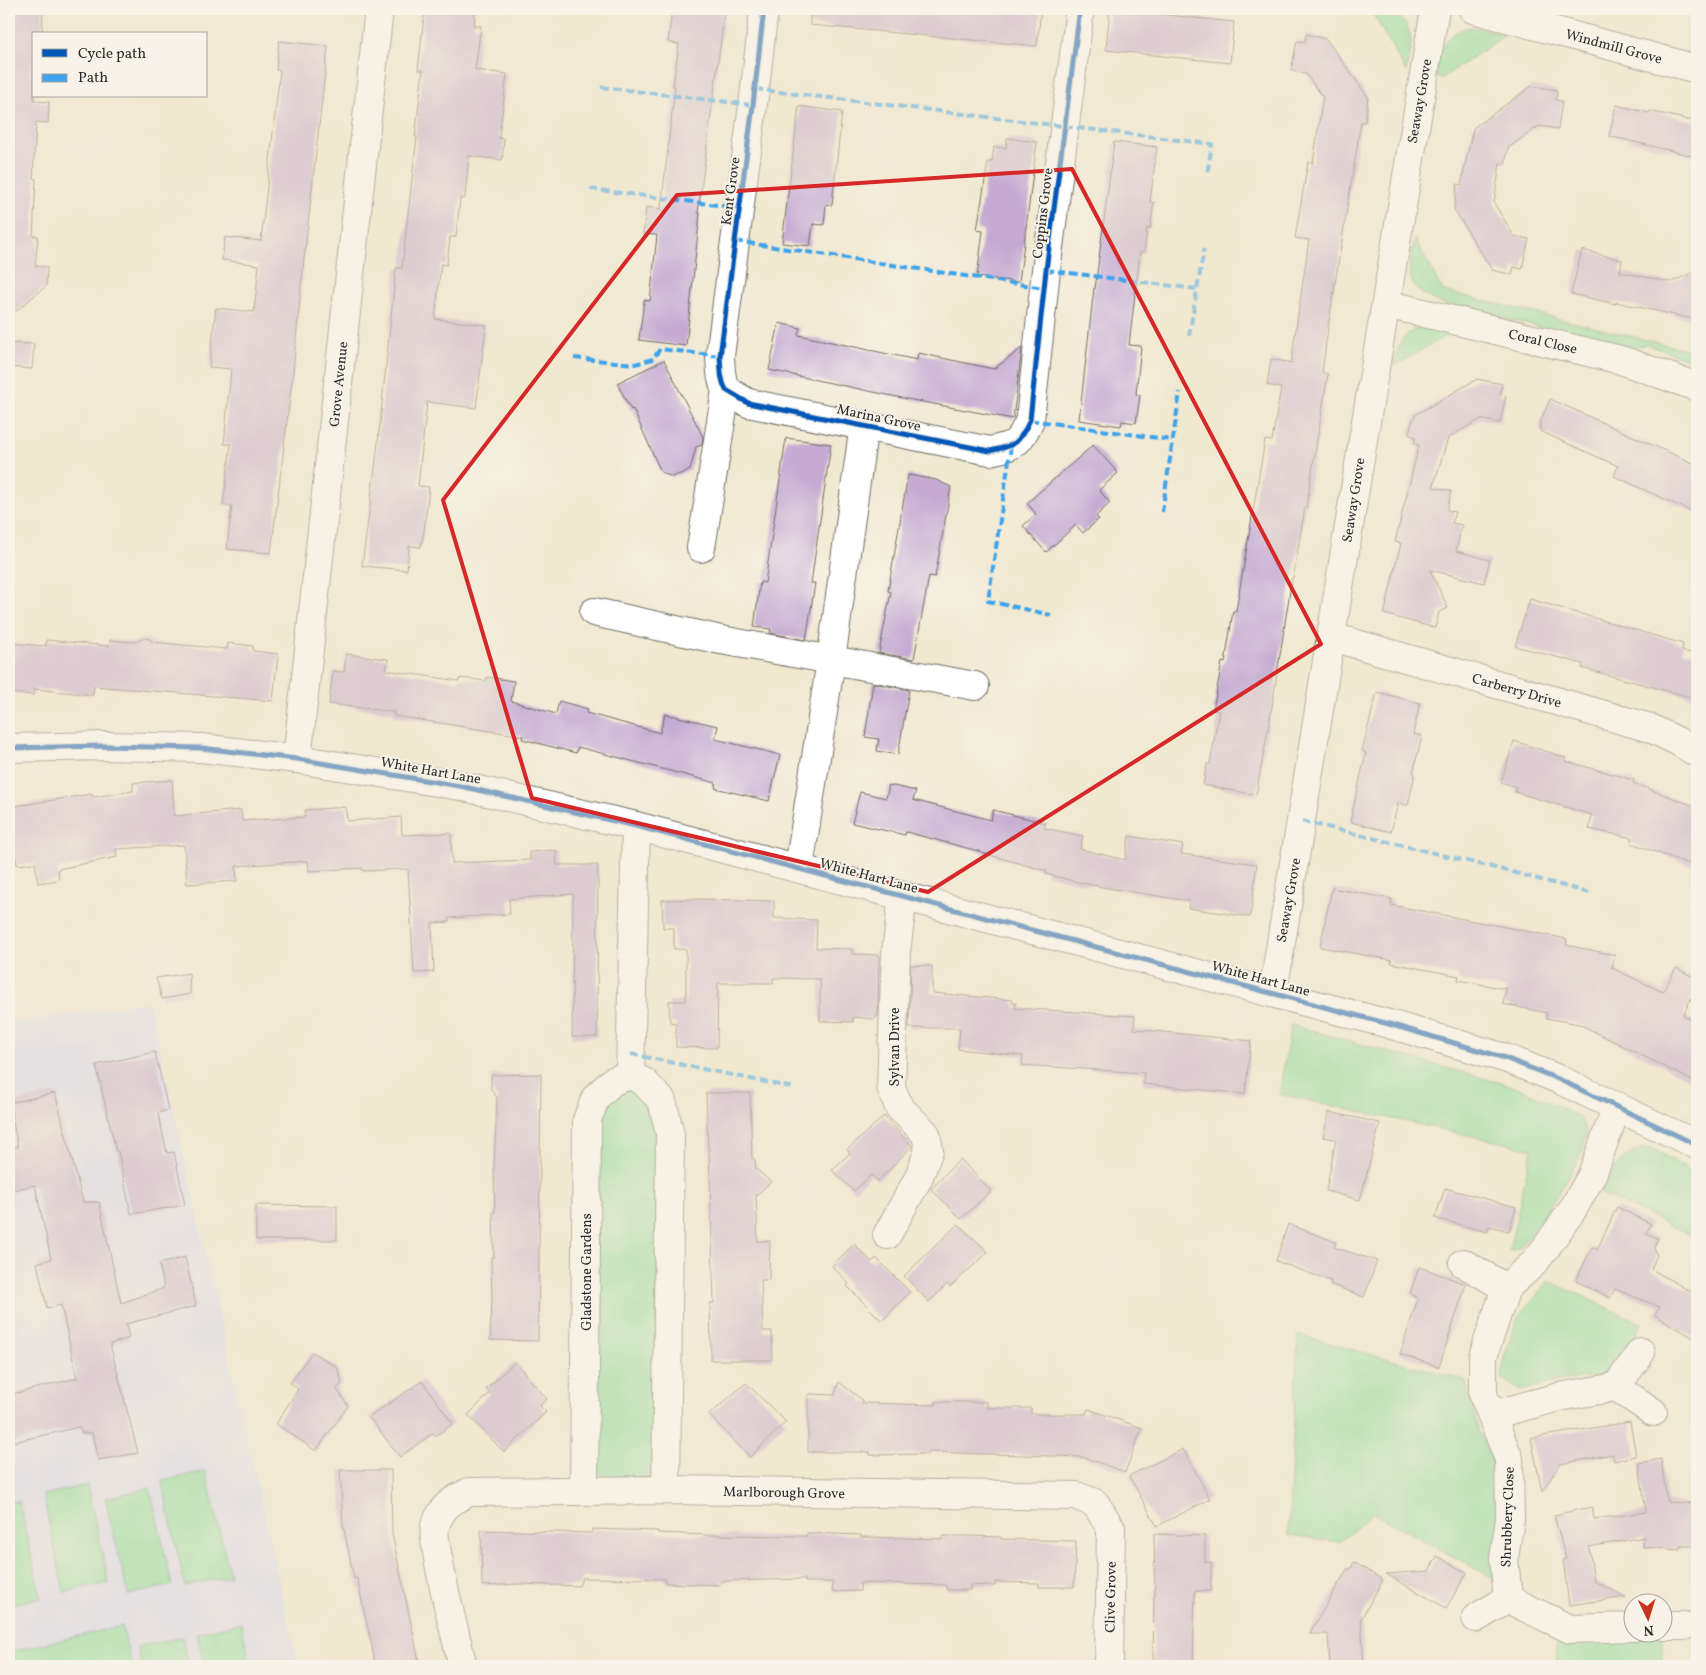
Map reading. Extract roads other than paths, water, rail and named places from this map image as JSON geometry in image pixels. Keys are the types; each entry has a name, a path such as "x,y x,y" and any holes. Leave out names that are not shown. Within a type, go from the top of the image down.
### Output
{"street":[{"name":"Grove Avenue","path":"297,759 379,9"},
{"name":"Kent Grove","path":"701,548 724,383 720,356 764,9"},
{"name":"Coppins Grove","path":"1030,420 1046,270 1080,9"},
{"name":"Seaway Grove","path":"1272,992 1332,638 1401,203 1435,9"},
{"name":"Windmill Grove","path":"1473,9 1697,68"},
{"name":"Coral Close","path":"1386,304 1621,360 1697,387"},
{"name":"Marina Grove","path":"724,383 748,403 990,451 1011,446 1023,435 1030,420"},
{"name":"Marina Grove","path":"799,868 864,425"},
{"path":"594,612 721,640 975,686"},
{"name":"Carberry Drive","path":"1332,638 1650,728 1677,740 1697,753"},
{"name":"White Hart Lane","path":"9,748 104,746 201,748 297,759 460,786 636,826 1272,992 1505,1058 1558,1079 1697,1144"},
{"path":"636,826 630,1075 644,1082 662,1101 670,1134 666,1490"},
{"name":"Sylvan Drive","path":"888,1235 918,1179 929,1150 926,1134 899,1107 891,1087 896,952 904,897"},
{"name":"Gladstone Gardens","path":"584,1490 587,1120 596,1097 613,1081 630,1075"},
{"name":"Shrubbery Close","path":"1508,1599 1504,1558 1510,1519 1510,1459 1484,1394 1482,1356 1506,1288 1545,1249 1573,1209 1592,1175 1617,1106"},
{"path":"1463,1263 1506,1288"},
{"path":"1616,1387 1641,1352"},
{"path":"1492,1414 1559,1397 1616,1387 1653,1412"},
{"name":"Marlborough Grove","path":"463,1666 438,1557 434,1528 446,1505 469,1492 666,1490 1076,1496 1095,1503 1111,1528"},
{"name":"Clive Grove","path":"1109,1666 1111,1528"},
{"path":"1476,1618 1508,1599 1570,1629 1624,1627"}]}
